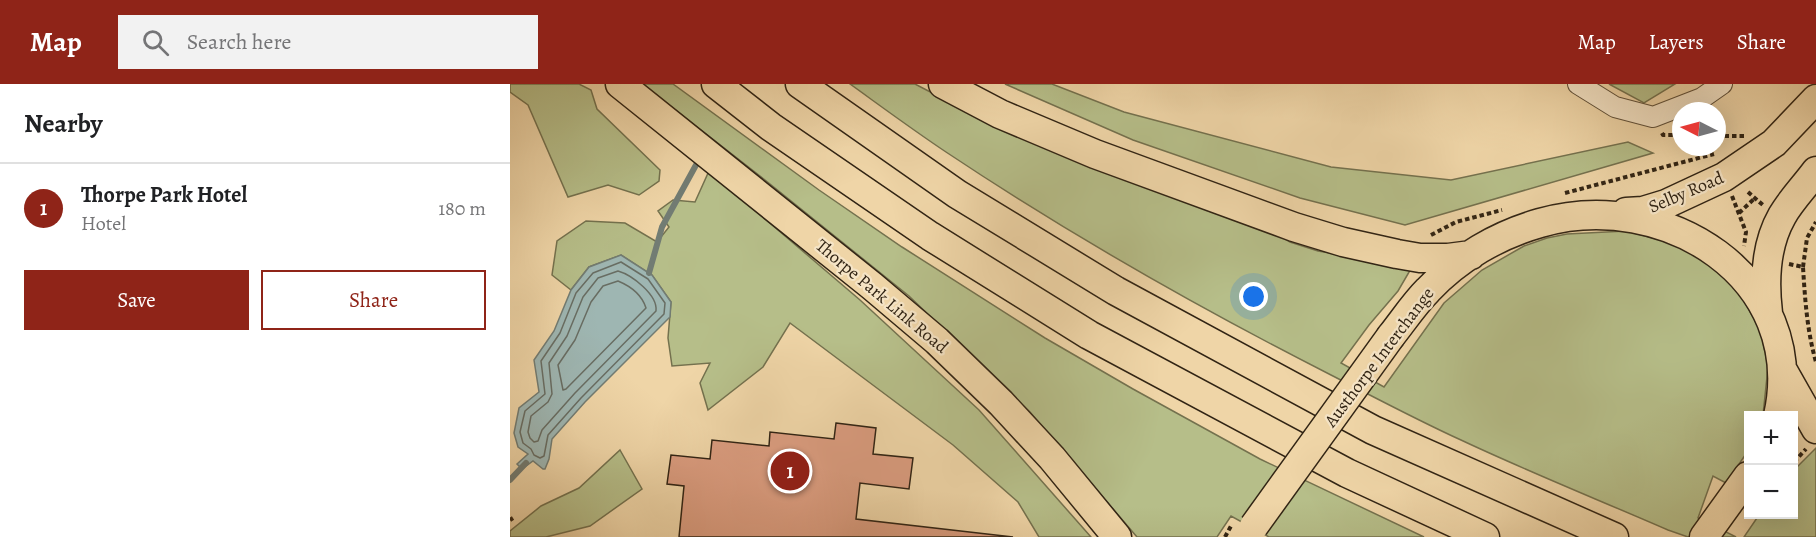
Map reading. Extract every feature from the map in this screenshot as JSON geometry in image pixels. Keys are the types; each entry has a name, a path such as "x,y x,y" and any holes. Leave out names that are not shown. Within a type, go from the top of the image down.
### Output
{"highway":[{"name":"Thorpe Park Link Road","path":"620,84 937,341 1001,403 1052,458 1117,537"},
{"path":"716,84 771,127 930,236 1089,335 1347,473 1485,537"},
{"path":"800,84 957,194 1116,291 1373,430 1614,537"},
{"path":"943,84 1000,114 1095,154 1304,230 1343,242 1420,258 1471,255"},
{"name":"Selby Road","path":"1600,215 1643,211 1666,204 1724,177 1774,143 1816,99"},
{"path":"1768,315 1765,287 1772,238 1782,216 1816,171"},
{"name":"Austhorpe Interchange","path":"1250,532 1391,336 1427,290 1448,271 1495,241 1541,223 1565,217 1625,216 1651,221 1675,229 1698,241 1732,265 1755,293 1768,315 1778,342 1782,369 1779,411"},
{"path":"1782,369 1814,437"},
{"path":"1704,537 1744,482"}],"lane":[{"path":"1578,84 1615,106 1653,117 1702,98 1722,84"}],"path":[{"path":"1726,136 1747,136"},
{"path":"1748,192 1765,206"},
{"path":"1731,194 1746,232 1744,246 1748,256"},
{"path":"1739,213 1755,198"},
{"path":"1816,222 1807,238 1803,267 1805,304 1816,362"},
{"path":"1785,264 1803,267"},
{"path":"1798,457 1814,437"}],"green space":[{"path":"510,84 579,84 591,90 597,109 660,170 659,181 639,195 608,185 568,197 528,105 510,92"},
{"path":"642,84 673,84 902,247 1045,338 1133,389 1260,459 1424,537 1269,537 1231,516 1217,537 1137,537 1030,412 909,296"},
{"path":"850,84 915,84 969,112 1269,229 1290,242 1318,251 1412,267 1398,291 1341,363 1384,387 1444,303 1482,270 1524,246 1567,234 1626,231 1688,247 1737,288 1761,332 1768,367 1763,411 1744,411 1744,457 1726,483 1713,476 1698,518 1736,537 1688,537 1668,530 1512,463 1396,408 1282,350 1135,269 1039,212 910,127"},
{"path":"1005,84 1052,84 1124,112 1331,167 1451,180 1628,142 1653,153 1405,225 1300,198 1133,140"},
{"path":"1609,84 1675,84 1644,103"},
{"path":"709,171 860,300 979,410 1091,537 1039,537 1018,502 953,445 790,323 763,367 708,410 700,383 710,363 672,366 668,338 671,302 652,275 621,255 589,267 571,290 552,275 557,241 586,221 625,223 657,242 669,227 658,211 673,200 695,202"},
{"path":"1816,448 1816,537 1744,537 1756,519 1798,519 1798,466"},
{"path":"620,450 642,489 590,526 546,537 510,537 510,531 541,506 579,488"}],"water":[{"path":"621,255 652,275 671,302 670,317 585,402 552,439 545,469 533,461 522,469 517,464 528,454 518,447 514,433 519,408 539,392 534,360 554,331 571,290 589,267"}],"building":[{"path":"836,423 876,428 873,454 913,458 909,489 860,483 856,519 1013,537 679,537 684,486 667,484 671,455 710,459 712,440 769,446 770,432 834,439"}],"waterway":[{"path":"649,273 662,227 696,165"},
{"path":"510,480 526,463"}],"place":[{"name":"Thorpe Park Hotel","path":"790,471"}]}
